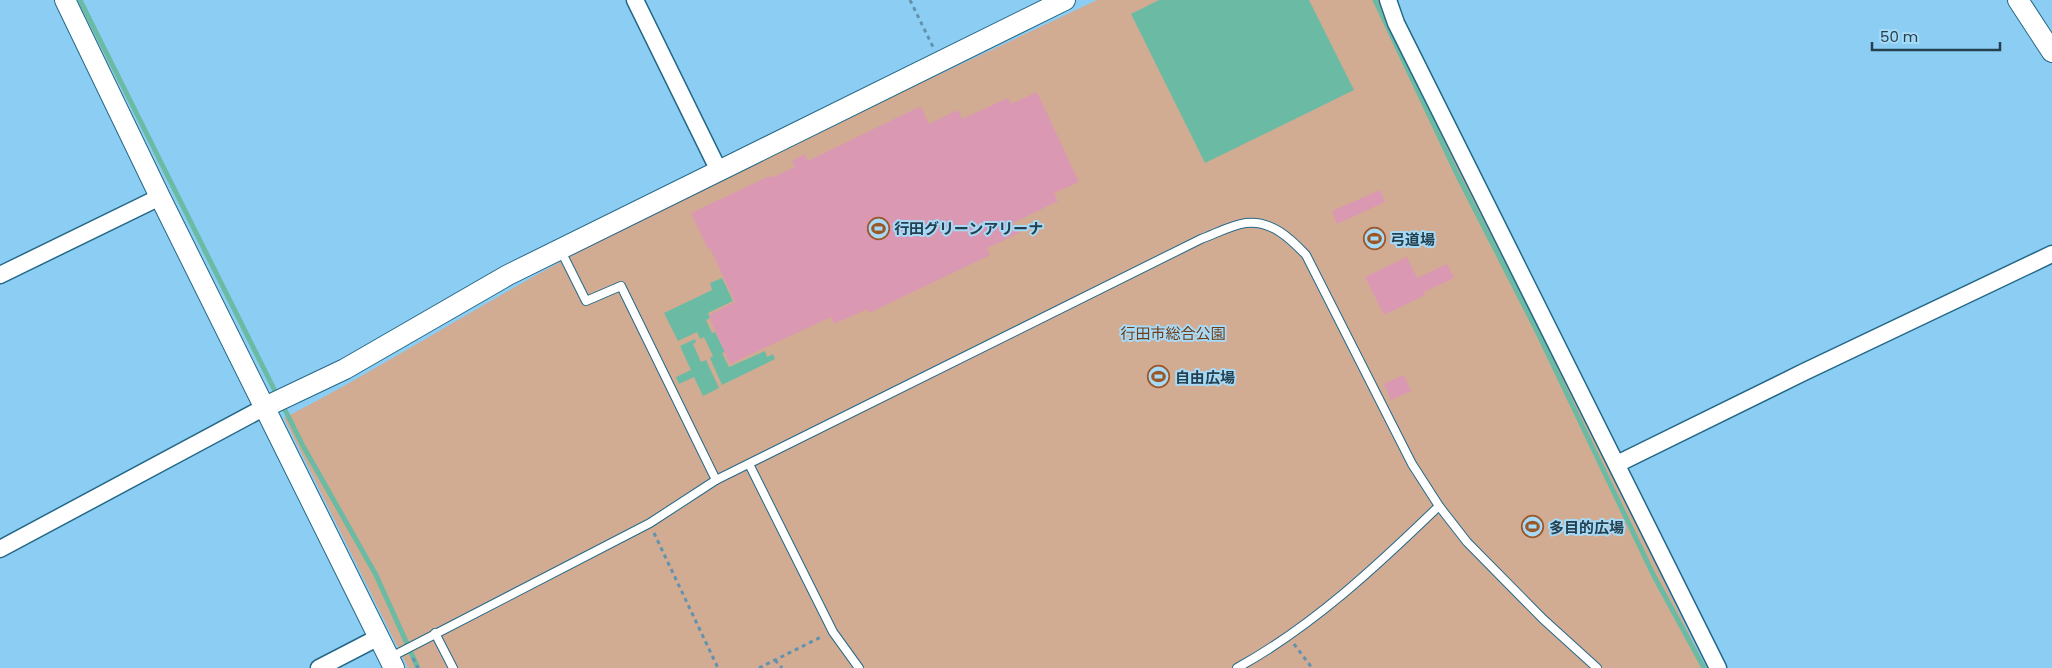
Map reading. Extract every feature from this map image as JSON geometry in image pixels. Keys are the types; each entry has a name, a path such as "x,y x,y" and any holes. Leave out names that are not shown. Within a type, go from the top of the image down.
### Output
{"street":[{"path":"65,0 160,197 392,663"},
{"path":"635,0 719,171"},
{"path":"0,549 265,407 345,369 508,275 1066,0"},
{"path":"1388,0 1400,31 1718,668"},
{"path":"2018,0 2052,52"},
{"path":"0,275 160,197"},
{"path":"1617,464 1804,372 2052,254"},
{"path":"319,668 379,637"}],"lane":[{"path":"392,663 436,634 650,523 716,480 1201,239 1246,223 1266,224 1290,238 1306,255 1412,464 1439,506 1467,542 1542,620 1596,668"},
{"path":"560,249 586,301 621,286 716,480"},
{"path":"750,464 833,632 859,668"},
{"path":"1237,668 1263,654 1339,597 1380,562 1439,506"},
{"path":"436,634 453,668"}],"path":[{"path":"910,0 940,62"},
{"path":"650,523 718,668"},
{"path":"759,668 833,632"},
{"path":"1304,656 1312,668"},
{"path":"775,660 782,668"}],"green space":[{"name":"行田市総合公園","path":"1097,0 1383,0 1706,668 408,668 284,418 529,279 629,225 762,159"}],"shaded area":[{"path":"1159,0 1309,0 1354,90 1205,163 1131,14"},
{"path":"722,278 733,301 708,313 710,318 706,320 712,333 715,332 725,352 722,353 729,367 765,351 767,357 773,354 775,359 722,385 710,358 713,356 704,337 700,339 697,332 678,341 664,313 712,290 710,283"},
{"path":"695,339 696,342 693,344 701,362 706,360 719,388 703,396 694,377 679,384 676,377 691,370 680,346"}],"building":[{"path":"1037,92 1079,182 1054,193 1058,201 1013,223 1019,233 987,248 990,255 869,313 867,309 834,324 831,317 730,364 709,315 735,302 710,248 708,249 691,213 770,176 771,178 795,167 792,161 805,154 808,161 917,108 921,107 929,124 958,110 962,119 1008,98 1011,104"},
{"path":"1380,190 1385,202 1337,224 1332,211"},
{"path":"1407,257 1417,278 1447,264 1454,278 1424,292 1425,295 1384,315 1365,277"},
{"path":"1404,375 1411,391 1391,400 1384,384"}],"waterway":[{"path":"80,0 278,397"},
{"path":"1375,0 1456,172 1535,327 1654,576 1704,668"},
{"path":"282,404 303,446 376,575 418,668"}],"place":[{"name":"行田グリーンアリーナ","path":"878,228"},
{"name":"弓道場","path":"1374,239"},
{"name":"自由広場","path":"1159,377"},
{"name":"多目的広場","path":"1533,527"}]}
